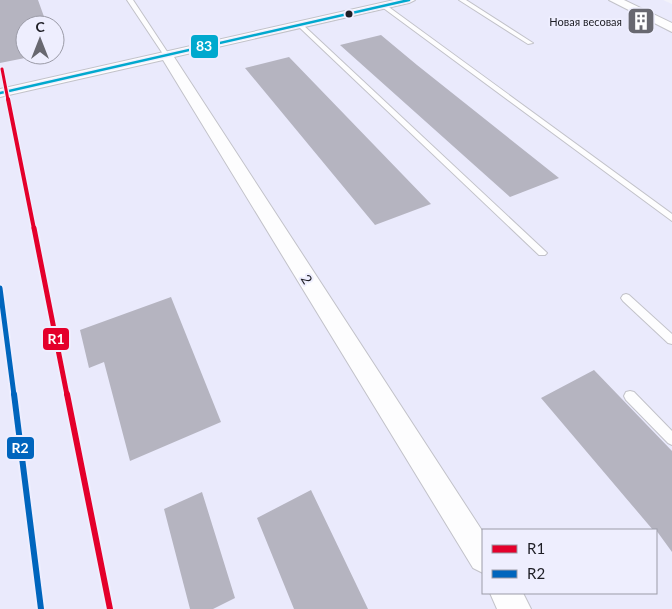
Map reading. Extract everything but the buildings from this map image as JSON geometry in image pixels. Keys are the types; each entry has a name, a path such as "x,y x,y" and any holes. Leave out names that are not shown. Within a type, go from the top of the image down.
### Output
{"street":[{"path":"0,93 409,0"},
{"path":"615,0 672,28"},
{"name":"2","path":"167,56 482,556"},
{"path":"506,594 515,609"}],"lane":[{"name":"2","path":"130,0 167,56"},
{"path":"462,0 530,44"},
{"path":"384,6 672,218"},
{"path":"300,25 542,253"},
{"path":"626,298 672,340"},
{"path":"630,396 672,439"}],"shaded area":[{"path":"0,0 663,0 672,4 672,609 0,609"}],"transit line":[{"name":"83","path":"0,93 409,0"},
{"name":"R1","path":"2,69 110,609"},
{"name":"R2","path":"0,288 41,609"}],"place":[{"name":"Новая весовая","path":"641,21"}]}
